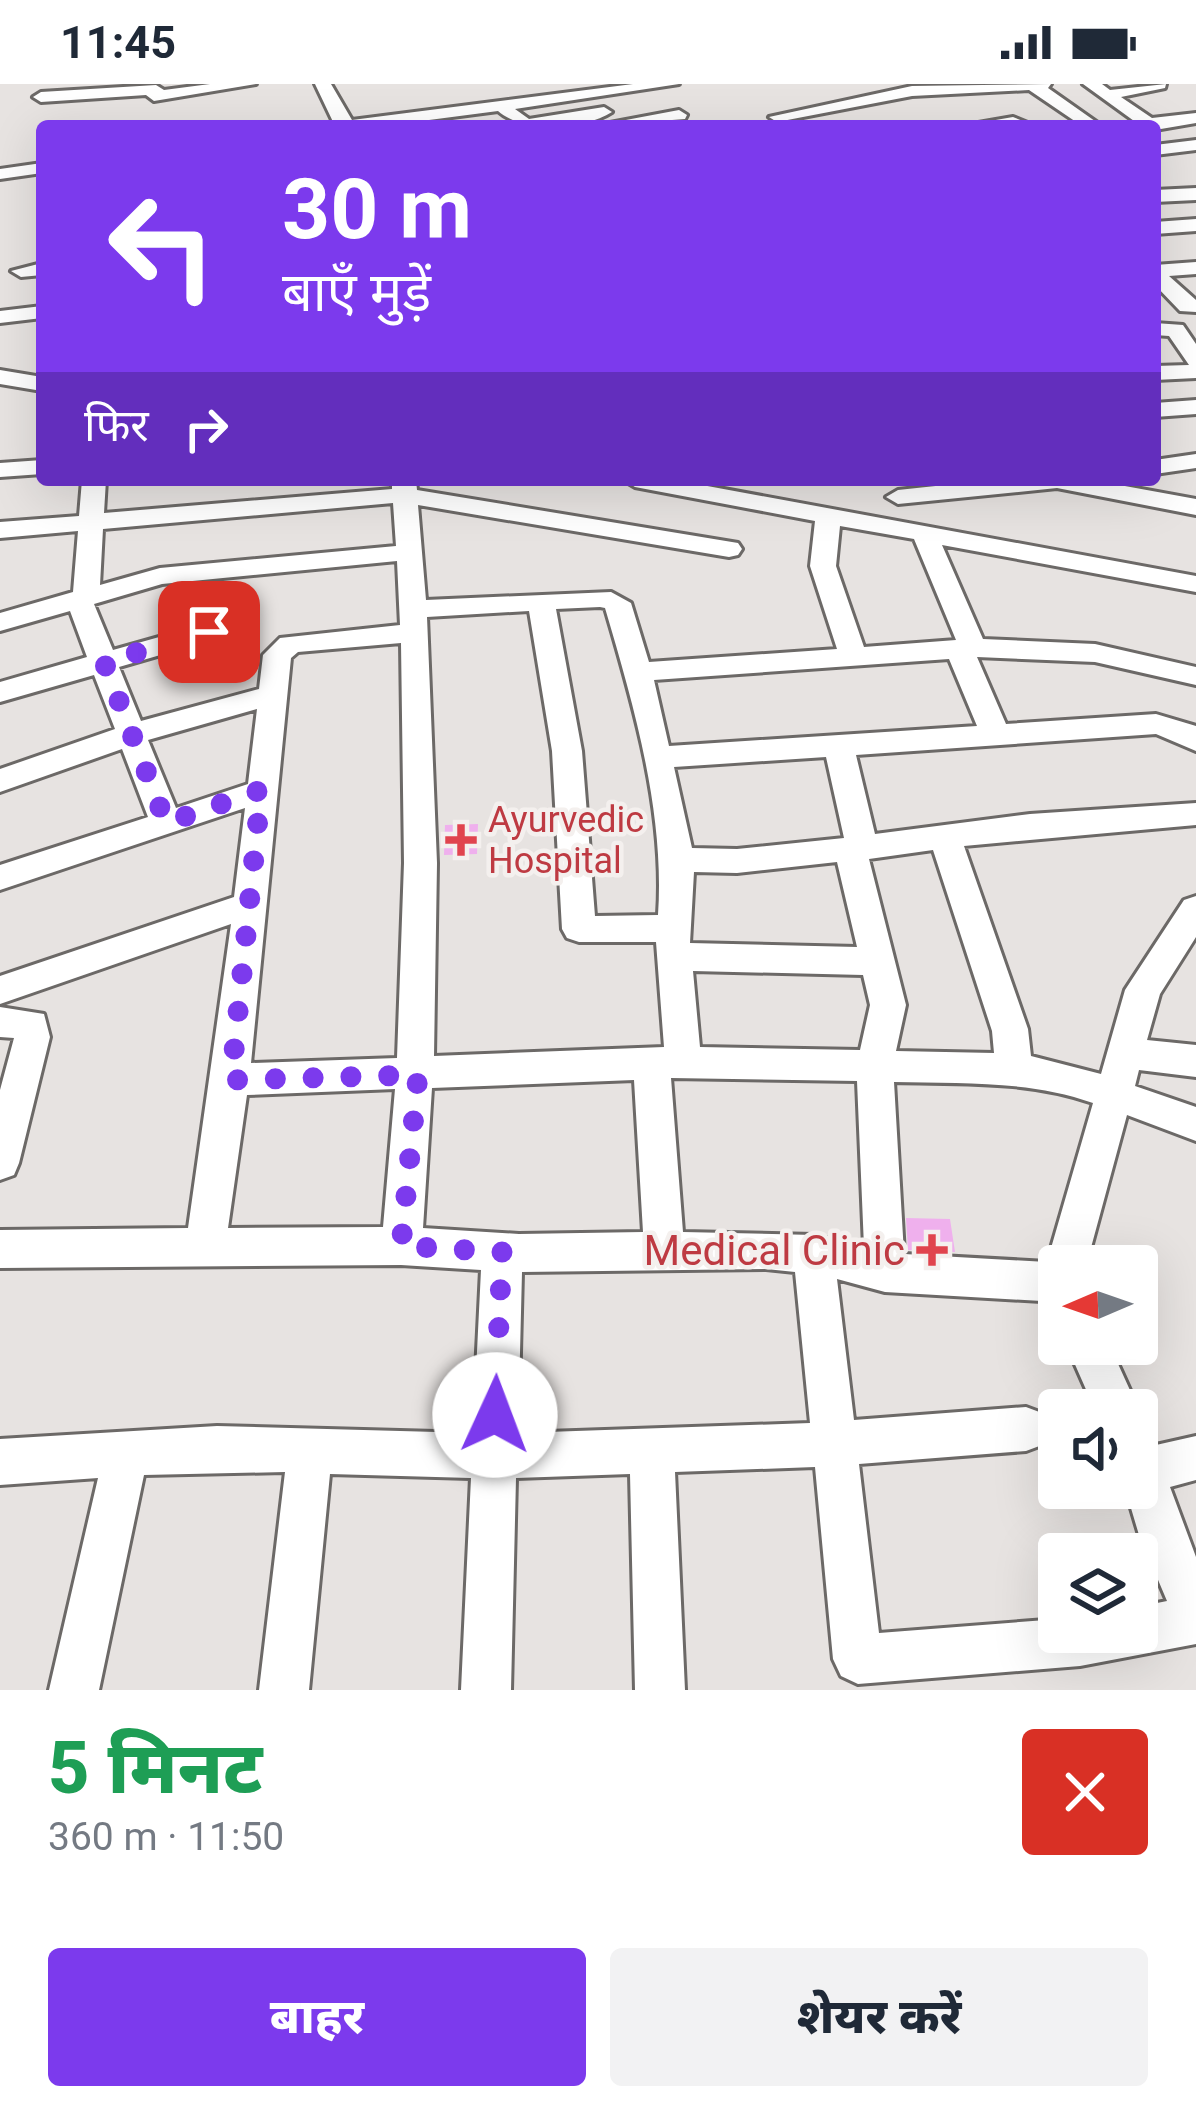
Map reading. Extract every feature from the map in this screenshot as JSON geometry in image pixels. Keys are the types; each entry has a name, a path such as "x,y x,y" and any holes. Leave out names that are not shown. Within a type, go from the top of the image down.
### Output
{"street":[{"path":"41,97 248,84"},
{"path":"342,120 324,86 349,84"},
{"path":"395,120 671,84"},
{"path":"777,117 808,102 960,86 981,90 1043,84"},
{"path":"1091,84 1143,120"},
{"path":"1034,85 1085,120"},
{"path":"1108,95 1158,85 1178,92"},
{"path":"650,87 683,120"},
{"path":"93,112 148,111 156,90"},
{"path":"529,120 560,100 617,109"},
{"path":"808,102 828,120"},
{"path":"468,120 506,110 518,120"},
{"path":"1161,124 1196,118"},
{"path":"1161,131 1190,146"},
{"path":"0,177 36,172"},
{"path":"1161,196 1196,194"},
{"path":"1161,228 1196,225"},
{"path":"1161,271 1196,268"},
{"path":"1161,279 1187,307 1196,306"},
{"path":"0,316 36,313"},
{"path":"1161,329 1175,330 1195,360 1161,371"},
{"path":"0,373 36,364"},
{"path":"0,373 36,382"},
{"path":"1161,410 1196,407"},
{"path":"1161,466 1196,461"},
{"path":"0,470 36,467"},
{"path":"93,486 83,598 129,735 166,823"},
{"path":"665,486 1196,584"},
{"path":"802,486 821,517 823,566 853,656"},
{"path":"936,486 894,488 922,535 996,735"},
{"path":"1091,486 1196,507"},
{"path":"401,1246 418,1075 424,876 405,488"},
{"path":"0,530 405,488 729,549"},
{"path":"0,622 201,569 410,552"},
{"path":"205,1248 231,1080 277,655 290,644 415,621 601,598 616,603 638,672 678,860 667,1063 664,1251"},
{"path":"541,603 567,751 579,929 798,963 878,961"},
{"path":"0,692 209,632"},
{"path":"638,672 966,649 1095,652 1196,676"},
{"path":"0,782 129,735 274,694"},
{"path":"656,758 1156,724 1179,729 1196,741"},
{"path":"839,746 888,1005 875,1064 885,1272"},
{"path":"0,878 261,790"},
{"path":"678,860 737,861 1196,814"},
{"path":"945,837 1001,1014 1010,1029 1014,1069"},
{"path":"0,990 248,905"},
{"path":"1072,1245 1143,991 1196,909"},
{"path":"0,1022 25,1021 31,1025 32,1037 0,1163"},
{"path":"1127,1053 1196,1060"},
{"path":"231,1080 667,1063 1014,1069 1066,1077 1196,1124"},
{"path":"0,1249 766,1250 814,1254 885,1272 1038,1281"},
{"path":"486,1690 502,1252"},
{"path":"814,1254 858,1659 1038,1645"},
{"path":"0,1462 217,1448 493,1456 835,1444 1026,1429"},
{"path":"284,1690 310,1450"},
{"path":"652,1450 660,1690"},
{"path":"74,1690 126,1454"},
{"path":"1158,1460 1196,1457"},
{"path":"1155,1509 1196,1615 1158,1625"}],"building":[{"path":"478,824 477,854 444,855 445,825"},
{"path":"906,1218 950,1219 955,1252 908,1250"}],"place":[{"name":"Ayurvedic Hospital","path":"461,840"},
{"name":"Medical Clinic","path":"932,1250"}],"route":[{"path":"209,632 104,662 166,823 261,790 231,1080 418,1075 401,1246 502,1252 495,1415"}]}
